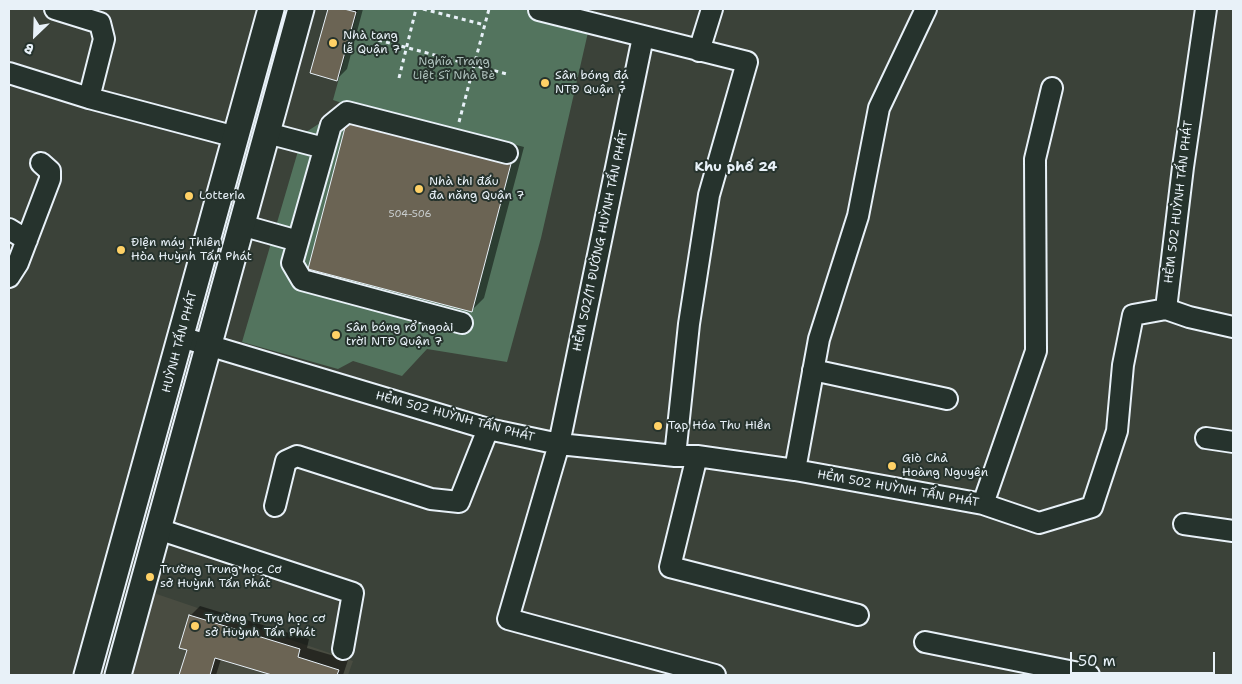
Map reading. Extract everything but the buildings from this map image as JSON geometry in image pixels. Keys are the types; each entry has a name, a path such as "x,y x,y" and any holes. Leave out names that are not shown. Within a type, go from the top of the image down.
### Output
{"main road":[{"name":"HUỲNH TẤN PHÁT","path":"87,675 272,9"},
{"path":"118,675 301,9"}],"street":[{"path":"55,9 100,23 104,39 89,98"},
{"path":"699,51 712,9"},
{"path":"795,470 819,339 858,216 880,108 926,9"},
{"name":"HẺM 502 HUỲNH TẤN PHÁT","path":"181,337 488,429 559,444 675,456 698,456 795,470 983,504 1039,523 1092,507 1117,431 1123,365 1133,315 1166,309 1183,167 1206,9"},
{"path":"539,10 574,14 644,37 747,62 710,195 689,324 675,456"},
{"name":"HẺM 502/11 ĐƯỜNG HUỲNH TẤN PHÁT","path":"644,37 559,444 508,619 715,675"},
{"path":"9,73 89,98 236,137"},
{"path":"983,504 1036,351 1035,159 1052,88"},
{"path":"462,323 302,280 292,263 331,125 347,112 507,153"},
{"path":"267,133 324,148"},
{"path":"9,277 27,240 50,179 50,171 42,163"},
{"path":"241,225 298,241"},
{"path":"9,229 27,240"},
{"path":"1166,309 1206,322 1233,326"},
{"path":"813,370 947,399"},
{"path":"276,506 286,461 297,456 431,500 459,502 488,429"},
{"path":"1206,438 1233,442"},
{"path":"698,456 670,567 858,615"},
{"path":"1184,524 1233,531"},
{"path":"158,529 353,593 343,649"},
{"path":"925,642 1065,672 1089,675"}],"path":[{"path":"399,78 416,9"},
{"path":"423,9 485,25"},
{"path":"458,125 489,9"},
{"path":"355,34 507,74"}],"shaded area":[{"name":"Trường Trung học cơ sở Huỳnh Tấn Phát","path":"148,591 353,661 348,675 126,675"}],"green space":[{"name":"Nhà thi đấu đa năng Quận 7","path":"358,9 535,9 589,28 541,238 507,362 427,349 402,376 353,361 338,369 242,342 303,134 348,105 333,100"}],"place":[{"name":"Nhà tang lễ Quận 7","path":"333,43"},
{"name":"Sân bóng đá NTĐ Quận 7","path":"545,83"},
{"name":"Nhà thi đấu đa năng Quận 7","path":"419,189"},
{"name":"Lotteria","path":"189,196"},
{"name":"Điện máy Thiên Hòa Huỳnh Tấn Phát","path":"121,250"},
{"name":"Sân bóng rổ ngoài trời NTĐ Quận 7","path":"336,335"},
{"name":"Tạp Hóa Thu Hiền","path":"658,426"},
{"name":"Giò Chả Hoàng Nguyên","path":"892,466"},
{"name":"Trường Trung học Cơ sở Huỳnh Tấn Phát","path":"150,577"},
{"name":"Trường Trung học cơ sở Huỳnh Tấn Phát","path":"195,626"}],"district":[{"name":"Khu phố 24","path":"736,167"}],"park label":[{"name":"Nghĩa Trang Liệt Sĩ Nhà Bè","path":"454,69"}]}
